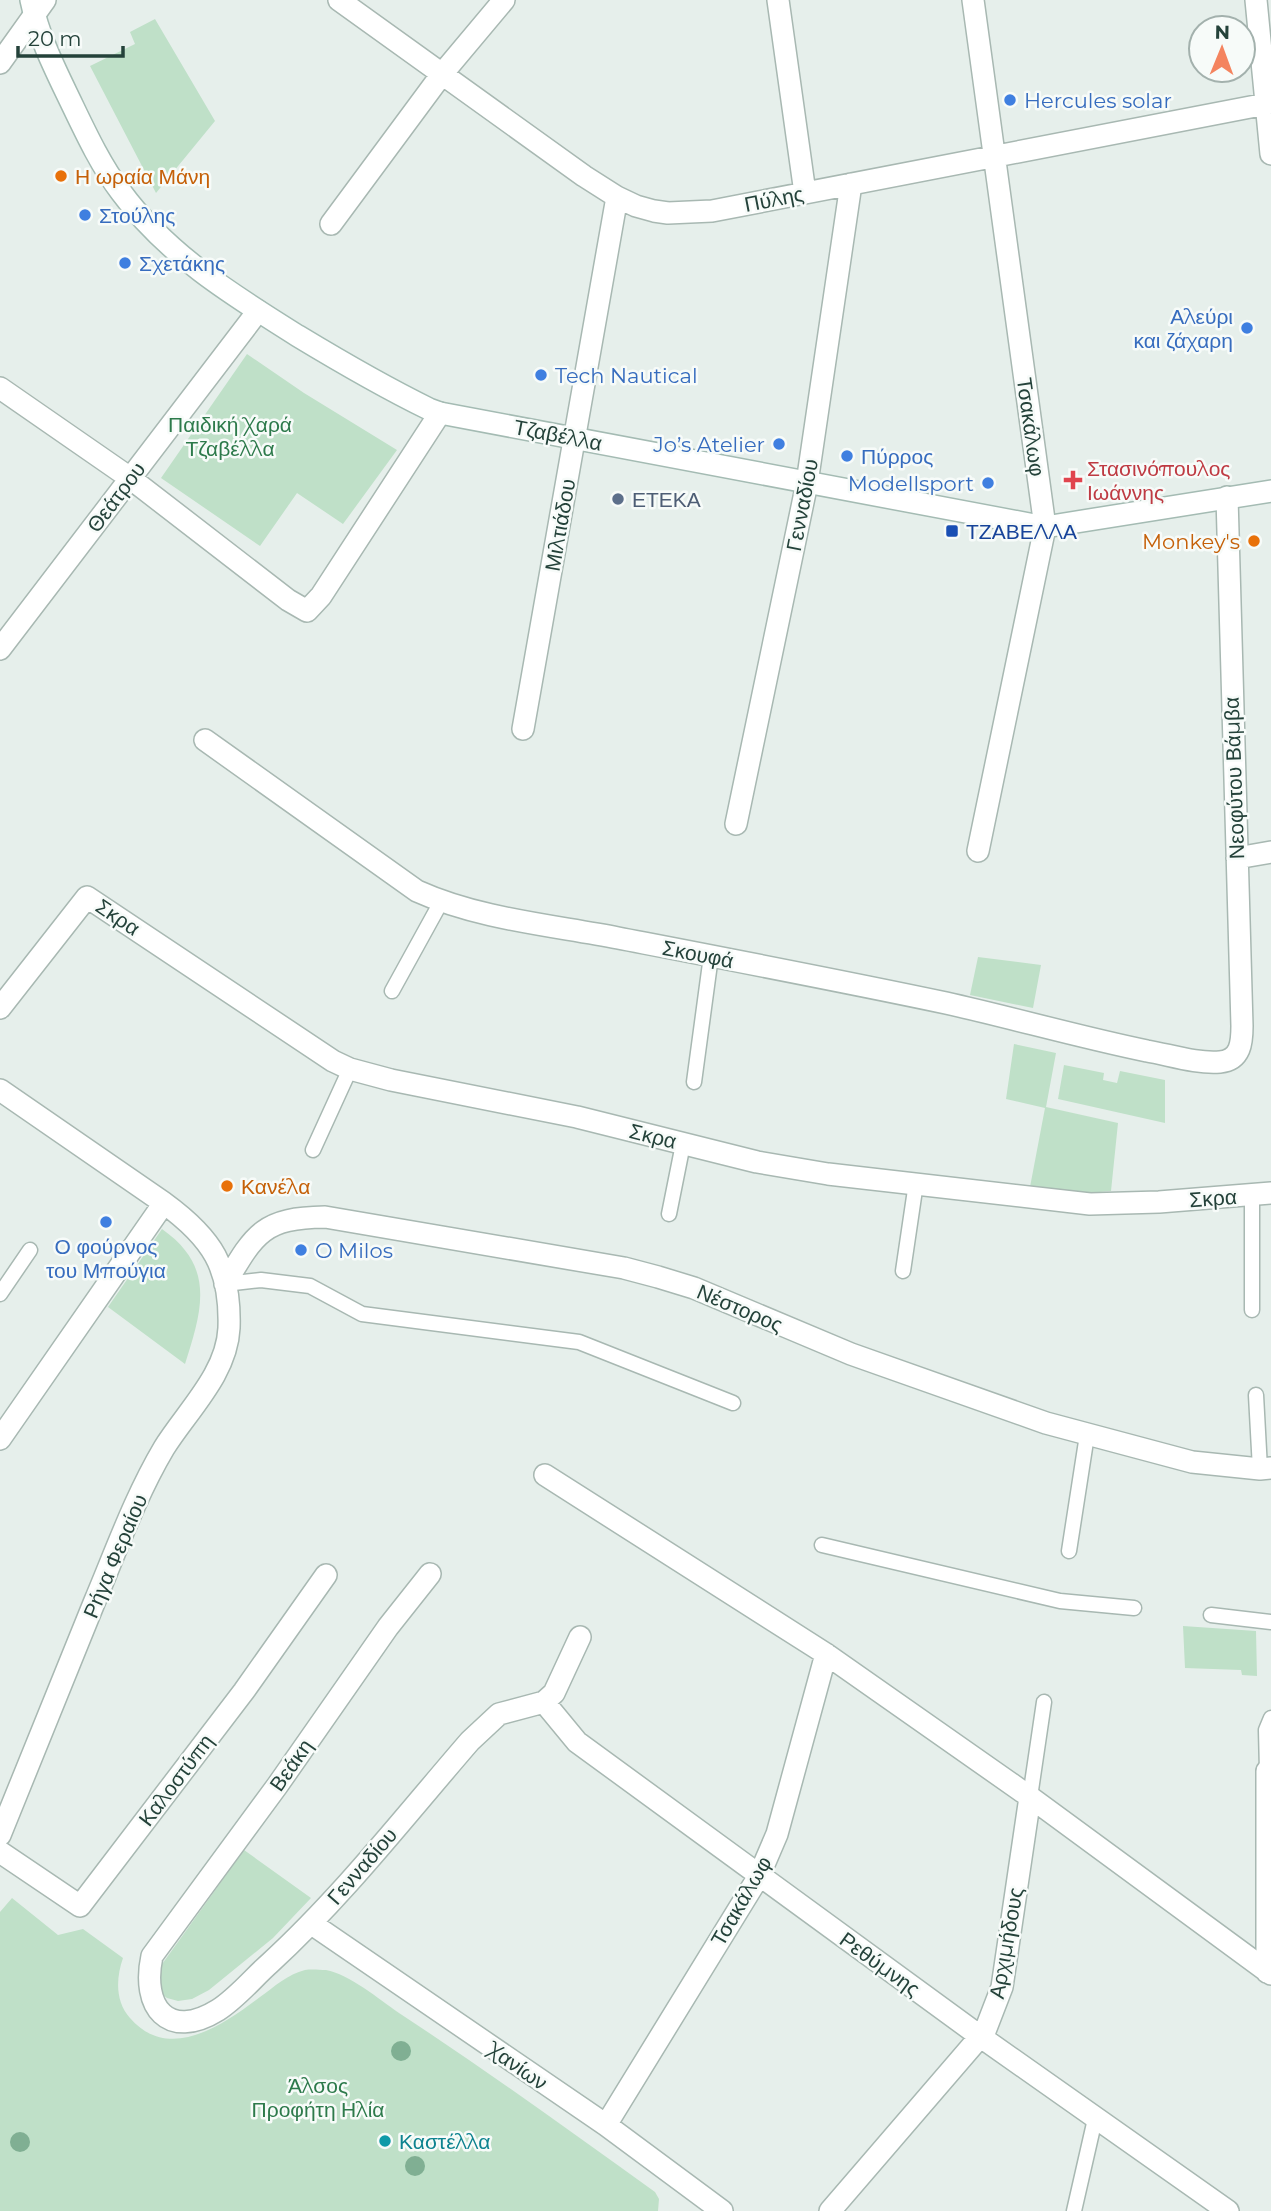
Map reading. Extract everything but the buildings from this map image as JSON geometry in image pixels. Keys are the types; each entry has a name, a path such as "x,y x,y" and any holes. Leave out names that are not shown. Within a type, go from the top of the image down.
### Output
{"street":[{"name":"Πύλης","path":"339,0 617,197 654,211 712,211 1266,104"},
{"path":"331,224 442,74 504,0"},
{"path":"778,0 805,194"},
{"name":"Τσακάλωφ","path":"973,0 1045,527 978,851"},
{"path":"1256,0 1271,154"},
{"path":"0,63 37,6"},
{"name":"Τζαβέλλα","path":"37,6 46,51 103,164 121,192 162,240 258,311 391,391 440,413 1045,527 1271,491"},
{"name":"Γενναδίου","path":"736,824 807,482 851,184"},
{"name":"Μιλτιάδου","path":"523,729 617,197"},
{"name":"Θεάτρου","path":"0,649 258,311"},
{"path":"0,388 130,478 288,600 307,611 321,596 440,413"},
{"name":"Νεοφύτου Βάμβα","path":"1227,498 1242,1033 1240,1049 1235,1056"},
{"name":"Σκουφά","path":"205,740 417,891 441,902 479,912 948,1004 1110,1044 1221,1062 1235,1056"},
{"path":"1237,858 1271,852"},
{"name":"Σκρα","path":"0,1008 87,897 333,1061 350,1069 391,1080 577,1117 769,1164 828,1174 1090,1204 1262,1194"},
{"name":"Ρήγα Φεραίου","path":"0,1090 164,1203 206,1239 219,1260 225,1284 229,1328 226,1350 210,1381 164,1449 135,1505 0,1835"},
{"path":"0,1439 164,1203"},
{"name":"Νέστορος","path":"225,1284 247,1246 271,1224 296,1217 325,1217 624,1268 694,1288 851,1354 1087,1435 1192,1462 1266,1469"},
{"path":"545,1475 825,1654 1030,1797 1269,1973"},
{"name":"Βεάκη","path":"152,1956 277,1786 388,1626 429,1574"},
{"name":"Καλοστύπη","path":"0,1852 80,1906 244,1691 326,1575"},
{"path":"544,1702 554,1693 580,1637"},
{"name":"Τσακάλωφ","path":"606,2125 759,1876 777,1834 825,1654"},
{"name":"Γενναδίου","path":"152,1956 148,1975 150,1994 156,2009 168,2018 184,2022 201,2019 221,2008 313,1924 470,1741 499,1714 544,1702"},
{"name":"Ρεθύμνης","path":"544,1702 578,1742 981,2037 1228,2211"},
{"path":"1269,1772 1269,1973"},
{"name":"Αρχιμήδους","path":"830,2211 981,2037 1002,1987 1030,1797"},
{"name":"Χανίων","path":"313,1924 606,2125 722,2211"}],"lane":[{"path":"392,990 441,902"},
{"path":"694,1082 711,956"},
{"path":"313,1150 350,1069"},
{"path":"669,1214 683,1144"},
{"path":"903,1271 916,1183"},
{"path":"1252,1310 1262,1194"},
{"path":"0,1294 30,1250"},
{"path":"225,1284 261,1280 310,1286 362,1314 579,1342 733,1403"},
{"path":"1256,1395 1266,1469"},
{"path":"1069,1551 1087,1435"},
{"path":"822,1545 1060,1601 1134,1608"},
{"path":"1211,1615 1271,1622"},
{"name":"Αρχιμήδους","path":"1030,1797 1044,1702"},
{"path":"1269,1772 1266,1730 1271,1718"},
{"path":"1073,2211 1096,2119"}],"green space":[{"path":"155,19 215,121 156,193 90,66 135,44 130,32"},
{"name":"Παιδική Χαρά Τζαβέλλα","path":"247,354 304,393 397,450 343,524 297,493 260,546 161,478"},
{"path":"978,957 1041,965 1033,1008 970,995"},
{"path":"1014,1044 1056,1053 1046,1107 1118,1123 1111,1191 1088,1193 1030,1187 1045,1108 1006,1099"},
{"path":"1064,1065 1104,1073 1103,1080 1117,1083 1120,1071 1165,1080 1165,1123 1058,1099"},
{"path":"162,1229 179,1243 191,1259 200,1290 196,1325 185,1364 108,1307"},
{"path":"1183,1626 1256,1631 1257,1676 1242,1675 1241,1670 1185,1668"},
{"path":"244,1850 311,1898 273,1938 209,1990 192,1999 178,2001 167,1998 159,1992 160,1967"},
{"name":"Άλσος Προφήτη Ηλία","path":"12,1898 58,1935 83,1929 123,1958 118,1981 119,1997 125,2011 145,2031 162,2038 179,2039 213,2028 293,1974 308,1970 326,1970 344,1976 496,2079 655,2192 659,2199 658,2211 0,2211 0,1912"}],"place":[{"name":"Hercules solar","path":"1010,100"},
{"name":"Η ωραία Μάνη","path":"61,176"},
{"name":"Στούλης","path":"85,215"},
{"name":"Σχετάκης","path":"125,263"},
{"name":"Αλεύρι και ζάχαρη","path":"1247,328"},
{"name":"Tech Nautical","path":"541,375"},
{"name":"Jo’s Atelier","path":"779,444"},
{"name":"Πύρρος","path":"847,456"},
{"name":"Στασινόπουλος Ιωάννης","path":"1073,480"},
{"name":"Modellsport","path":"988,483"},
{"name":"ΕΤΕΚΑ","path":"618,499"},
{"name":"ΤΖΑΒΕΛΛΑ","path":"952,531"},
{"name":"Monkey's","path":"1254,541"},
{"name":"Κανέλα","path":"227,1186"},
{"name":"Ο φούρνος του Μπούγια","path":"106,1222"},
{"name":"O Milos","path":"301,1250"},
{"name":"Καστέλλα","path":"385,2141"}]}
